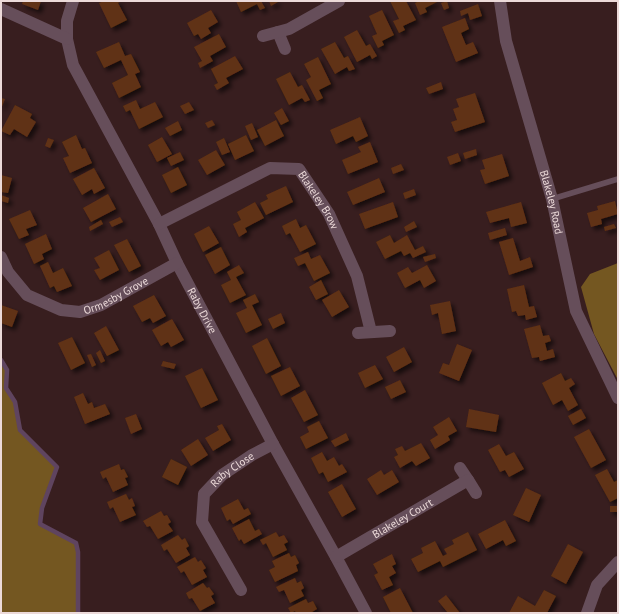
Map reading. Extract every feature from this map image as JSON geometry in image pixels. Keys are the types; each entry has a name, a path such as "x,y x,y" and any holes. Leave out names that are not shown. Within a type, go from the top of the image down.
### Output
{"street":[{"name":"Raby Drive","path":"73,1 67,21 67,39 73,65 159,224 177,263 273,444 366,613"},
{"path":"263,36 290,29 340,1"},
{"name":"Blakeley Road","path":"500,1 506,41 552,199 576,311 618,398"},
{"path":"1,9 67,39"},
{"path":"278,32 284,49"},
{"name":"Blakeley Brow","path":"159,224 270,168 299,169 329,214 357,276 372,332"},
{"name":"Ormesby Grove","path":"1,257 4,275 27,295 61,310 80,312 101,305 177,263"},
{"path":"358,333 390,330"},
{"name":"Raby Close","path":"241,590 202,522 204,494 222,475 252,455 273,444"},
{"path":"460,468 476,493"},
{"name":"Blakeley Court","path":"336,557 468,480"},
{"path":"587,613 598,585 618,562"}],"lane":[{"path":"552,199 618,179"}],"shaded area":[{"path":"618,263 618,380 594,334 581,287 590,274"},
{"path":"1,360 7,370 6,388 15,402 20,430 57,467 42,508 40,524 76,543 78,552 78,613 1,613"}],"building":[{"path":"23,1 41,1 38,10 22,4"},
{"path":"104,1 121,1 118,3 127,20 111,28 99,3"},
{"path":"236,1 261,1 265,8 260,10 257,4 241,12"},
{"path":"269,1 277,1 278,2 271,6"},
{"path":"390,1 406,1 416,20 403,26 405,30 399,33 393,21 399,19"},
{"path":"419,1 437,2 425,8 427,12 420,15 415,3"},
{"path":"447,1 449,8 444,10 441,3"},
{"path":"478,4 482,16 470,20 468,13 461,16 460,11"},
{"path":"211,10 218,22 208,28 211,33 201,39 198,34 194,36 187,23"},
{"path":"382,10 394,35 382,41 384,45 378,48 372,36 377,34 369,16"},
{"path":"465,18 469,29 461,33 466,45 473,42 478,53 456,62 442,27"},
{"path":"357,30 366,46 370,44 377,56 372,59 370,55 357,62 344,37"},
{"path":"219,34 226,47 210,56 213,61 200,68 198,63 202,61 194,47"},
{"path":"119,42 125,56 131,54 140,72 135,74 141,87 119,98 112,83 128,75 121,60 104,68 96,52"},
{"path":"335,42 344,58 348,56 355,69 349,71 347,67 335,74 321,49"},
{"path":"235,56 243,69 226,78 229,83 217,90 214,85 218,83 211,69"},
{"path":"318,57 331,84 319,90 323,98 317,101 306,80 311,77 304,64"},
{"path":"290,72 298,87 302,85 310,100 305,102 302,98 289,105 276,79"},
{"path":"441,82 443,89 429,94 426,88"},
{"path":"475,93 485,122 455,132 451,122 457,120 453,109 459,107 456,99"},
{"path":"1,98 5,99 1,109"},
{"path":"136,100 140,109 155,102 163,117 139,129 130,110 126,112 123,106"},
{"path":"189,102 194,110 185,114 180,106"},
{"path":"15,105 32,114 30,118 36,122 27,137 14,129 10,135 1,131"},
{"path":"282,108 289,121 281,125 274,113"},
{"path":"360,117 368,136 356,142 353,136 336,144 330,130"},
{"path":"212,120 215,125 208,128 205,123"},
{"path":"276,120 284,136 265,146 257,130"},
{"path":"178,121 182,130 170,136 165,128"},
{"path":"252,123 258,137 251,140 245,126"},
{"path":"76,135 82,149 85,148 92,163 70,173 63,158 69,156 62,142"},
{"path":"246,135 254,151 235,160 228,144"},
{"path":"162,137 172,154 157,162 148,145"},
{"path":"48,138 54,140 50,148 45,146"},
{"path":"224,138 230,152 222,155 216,142"},
{"path":"370,142 378,162 348,174 342,160 361,152 358,147"},
{"path":"476,149 477,155 465,159 463,153"},
{"path":"216,150 225,165 207,175 198,160"},
{"path":"180,152 184,160 171,166 167,158"},
{"path":"458,153 461,161 450,165 447,157"},
{"path":"502,154 509,176 485,184 480,170 485,169 482,160"},
{"path":"401,164 404,170 393,174 391,168"},
{"path":"178,167 187,185 171,193 162,175"},
{"path":"94,168 105,188 94,194 92,189 82,195 73,179"},
{"path":"1,175 12,178 8,193 1,192"},
{"path":"379,178 385,192 353,205 347,192"},
{"path":"286,186 293,202 266,215 260,203 268,199 266,195"},
{"path":"414,189 416,195 405,199 403,193"},
{"path":"108,194 116,209 91,222 83,208"},
{"path":"1,195 9,198 8,203 1,201"},
{"path":"615,201 618,214 601,219 602,224 591,227 587,213 598,210 597,206"},
{"path":"255,202 264,218 245,228 247,232 239,237 233,224 241,220 237,212"},
{"path":"393,202 398,217 365,229 359,214"},
{"path":"521,202 527,223 511,227 509,218 490,223 486,212"},
{"path":"30,210 37,225 26,229 29,235 19,239 9,219"},
{"path":"120,217 123,222 112,227 109,222"},
{"path":"296,219 300,228 306,225 316,244 300,252 290,233 286,235 282,226"},
{"path":"101,220 103,224 90,231 89,227"},
{"path":"414,221 417,227 406,232 404,227"},
{"path":"614,224 616,228 605,231 604,227"},
{"path":"209,226 219,243 203,252 194,234"},
{"path":"505,228 507,235 490,240 488,233"},
{"path":"46,234 52,249 42,254 44,259 34,264 25,244"},
{"path":"390,235 394,243 407,235 415,250 423,246 426,252 413,258 410,253 404,256 401,251 385,259 376,242"},
{"path":"513,238 520,261 530,257 533,267 509,275 499,242"},
{"path":"127,239 141,266 129,272 114,245"},
{"path":"221,247 230,265 215,274 205,255"},
{"path":"109,250 119,270 100,280 94,270 100,268 94,258"},
{"path":"308,252 311,259 320,255 330,273 314,281 305,263 298,266 294,258"},
{"path":"435,254 436,258 425,262 423,257"},
{"path":"48,262 53,273 63,268 72,286 57,292 54,286 50,288 40,266"},
{"path":"239,265 244,273 236,277 246,295 230,303 221,285 231,280 227,272"},
{"path":"427,265 436,281 424,288 420,280 405,288 397,273 408,267 412,273"},
{"path":"321,280 328,294 316,300 309,287"},
{"path":"524,285 529,307 534,306 537,317 526,320 525,315 518,316 516,311 512,312 507,289"},
{"path":"339,290 349,307 332,317 322,300"},
{"path":"255,294 259,302 252,305 262,325 246,333 236,313 247,308 243,300"},
{"path":"154,295 166,316 153,323 150,318 142,322 133,306"},
{"path":"450,301 456,331 442,334 438,313 432,315 430,305"},
{"path":"1,305 18,311 12,327 1,323"},
{"path":"281,313 285,323 273,329 268,319"},
{"path":"172,319 184,340 171,347 168,342 161,346 152,330"},
{"path":"540,325 543,336 549,335 551,341 545,343 547,351 553,349 555,357 540,361 539,357 532,358 524,329"},
{"path":"106,326 119,350 107,356 94,333"},
{"path":"72,337 85,363 71,370 58,343"},
{"path":"267,338 281,366 266,374 252,346"},
{"path":"457,344 472,350 459,381 439,373 443,363 449,365"},
{"path":"404,347 412,362 394,372 386,357"},
{"path":"100,350 105,361 101,363 96,353"},
{"path":"91,354 96,365 92,367 87,355"},
{"path":"163,361 176,364 174,369 161,366"},
{"path":"375,365 383,379 365,388 358,373"},
{"path":"290,367 300,386 281,396 271,376"},
{"path":"202,368 218,400 201,408 185,376"},
{"path":"561,373 565,381 571,378 575,384 569,388 578,405 568,411 562,400 553,405 542,383"},
{"path":"400,380 406,392 391,399 385,387"},
{"path":"305,390 318,415 304,422 291,398"},
{"path":"83,393 88,404 92,402 94,408 105,404 110,414 85,424 74,397"},
{"path":"469,409 499,415 496,432 466,427"},
{"path":"581,409 586,418 573,425 568,416"},
{"path":"136,414 142,429 131,434 125,418"},
{"path":"449,417 457,431 448,436 450,440 435,449 430,440 438,435 433,427"},
{"path":"319,421 328,438 306,449 300,437 309,432 307,427"},
{"path":"222,424 231,440 213,451 205,438 219,430 217,426"},
{"path":"589,429 606,460 591,468 574,437"},
{"path":"346,433 349,440 335,447 331,441"},
{"path":"198,439 208,455 191,466 181,450"},
{"path":"421,443 430,458 416,466 412,461 400,468 394,457 398,455 395,449 402,446 405,451"},
{"path":"499,444 506,456 514,452 524,469 509,477 505,470 500,472 488,450"},
{"path":"322,452 327,461 334,457 339,466 342,464 347,472 328,482 323,472 319,474 311,458"},
{"path":"171,459 187,467 178,485 162,477"},
{"path":"119,464 121,470 124,469 128,477 125,478 128,485 113,492 106,477 103,479 100,472"},
{"path":"607,469 614,482 618,480 618,498 610,502 595,475"},
{"path":"381,470 384,475 392,470 399,482 377,495 367,479"},
{"path":"342,484 356,509 342,517 328,492"},
{"path":"526,488 541,495 529,522 513,515"},
{"path":"126,494 129,500 132,498 135,506 132,507 136,515 120,522 113,507 110,509 107,502"},
{"path":"238,499 244,510 248,508 251,514 233,524 230,519 227,521 221,508"},
{"path":"610,506 618,506 618,512 610,512"},
{"path":"161,511 164,516 167,515 171,522 168,524 173,531 158,539 150,526 147,527 143,521"},
{"path":"249,519 255,531 259,529 262,534 244,544 241,539 239,541 232,528"},
{"path":"505,520 516,541 506,546 503,540 486,549 478,534"},
{"path":"276,532 279,537 284,535 288,542 284,544 287,550 273,557 266,543 263,545 260,540"},
{"path":"468,532 477,550 443,567 440,561 418,572 411,559 423,553 421,548 435,541 443,556 447,554 444,549 454,544 452,540"},
{"path":"178,535 182,540 185,538 189,546 186,548 190,555 176,563 167,549 164,551 161,545"},
{"path":"568,544 583,552 566,584 551,576"},
{"path":"289,553 291,557 295,555 299,563 296,565 298,571 275,582 269,570 275,567 272,561"},
{"path":"392,554 396,564 392,566 396,573 389,577 393,585 382,590 374,575 378,573 373,564"},
{"path":"195,557 198,562 201,560 206,568 203,570 207,577 192,585 184,571 181,573 177,567"},
{"path":"295,578 297,583 301,581 304,588 301,590 304,596 290,603 284,590 279,592 276,587"},
{"path":"203,583 207,588 209,587 214,594 211,596 215,603 200,611 192,598 189,599 186,593"},
{"path":"400,588 413,613 391,613 383,597"},
{"path":"544,590 556,596 547,613 509,613 518,596 535,606"},
{"path":"446,595 460,613 448,613 438,601"},
{"path":"306,599 308,603 313,601 317,609 312,613 296,613 295,611 291,613 288,608"}],"waterway":[{"path":"1,360 7,370 6,388 15,402 20,430 57,467 42,508 40,524 76,543 78,552 78,613"}]}
